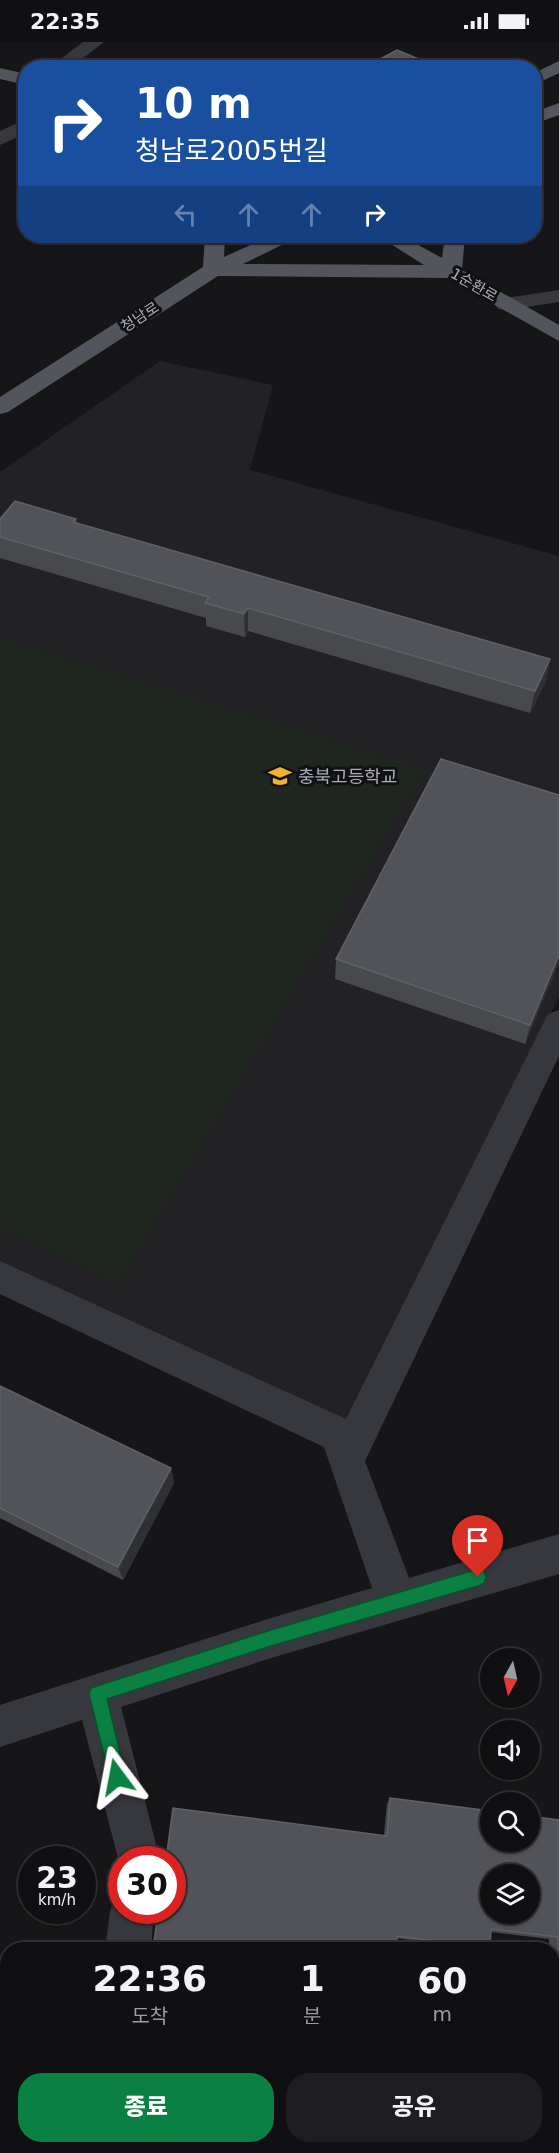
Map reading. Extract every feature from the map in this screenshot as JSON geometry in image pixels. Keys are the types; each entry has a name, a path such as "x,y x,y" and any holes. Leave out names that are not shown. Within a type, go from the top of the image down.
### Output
{"main road":[{"path":"542,76 559,66"},
{"path":"0,73 18,78"},
{"path":"542,115 559,109"},
{"path":"215,243 213,270 451,272 454,243"},
{"name":"청남로","path":"0,407 213,270 270,243"},
{"name":"1순환로","path":"400,243 559,334"}],"street":[{"path":"69,60 95,42"},
{"path":"0,139 18,129"},
{"path":"506,304 559,296"},
{"path":"346,1460 559,1023"},
{"path":"0,1277 340,1435 346,1460 398,1601"},
{"path":"0,1726 398,1601 559,1554"},
{"path":"98,1694 135,1846"},
{"path":"129,1942 131,1924"}],"shaded area":[{"name":"충북고등학교","path":"160,361 273,385 250,470 559,556 559,996 371,1408 361,1415 345,1419 0,1264 0,472"},
{"path":"0,638 425,769 119,1283 0,1227"}],"building":[{"path":"397,50 421,60 378,60"},
{"path":"15,501 76,519 73,522 550,659 535,691 248,608 244,614 205,603 209,597 0,537 0,519"},
{"path":"441,759 559,795 559,955 530,1025 336,959"},
{"path":"0,1386 171,1468 118,1567 0,1508"},
{"path":"390,1798 480,1810 480,1852 540,1852 540,1817 559,1820 559,1942 558,1937 491,1929 490,1942 444,1942 397,1936 397,1942 154,1942 156,1924 186,1924 186,1846 168,1846 173,1808 387,1836"}],"place":[{"name":"충북고등학교","path":"280,776"}],"route":[{"path":"117,1777 98,1694 271,1638 478,1577"}]}
